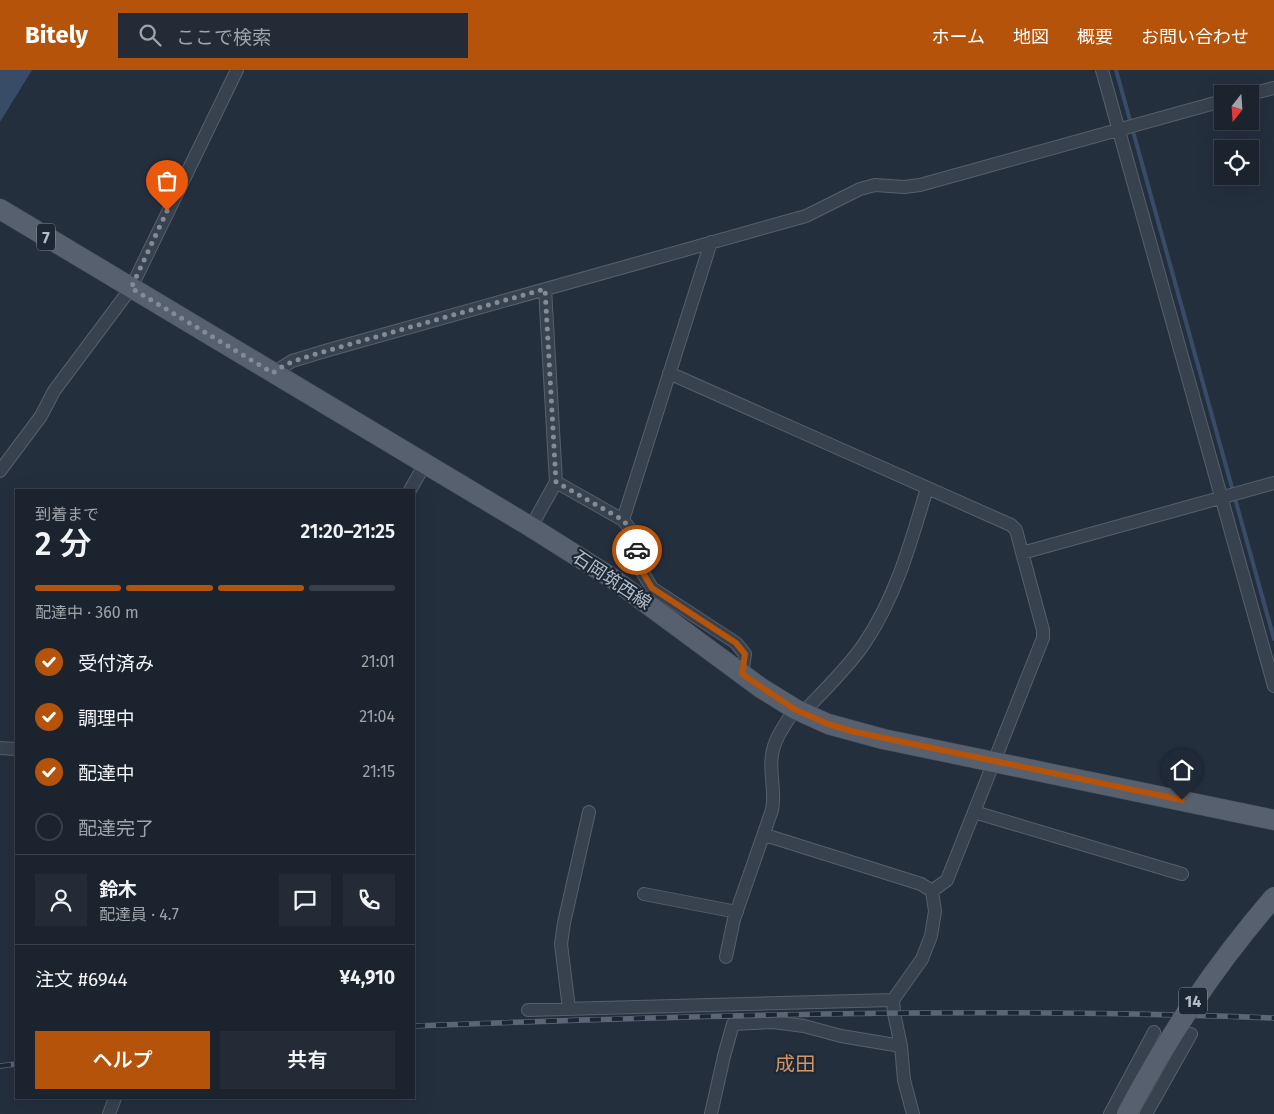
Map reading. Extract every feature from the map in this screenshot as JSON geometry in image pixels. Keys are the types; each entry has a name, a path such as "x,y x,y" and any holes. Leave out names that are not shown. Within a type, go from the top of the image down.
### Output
{"main road":[{"name":"石岡筑西線","path":"0,209 532,527 612,578 742,674 799,711 855,732 1274,820"},
{"name":"14","path":"1127,1114 1163,1050 1199,992 1230,950 1274,897"}],"street":[{"path":"0,471 41,416 54,391 131,288 237,70"},
{"path":"1102,70 1127,129 1230,495 1274,686"},
{"path":"1259,92 1274,88"},
{"path":"273,373 292,361 806,216 860,189 875,185 920,185 1127,129 1143,122 1214,103"},
{"path":"623,520 711,242"},
{"path":"532,527 556,482 545,289"},
{"path":"669,373 1011,525 1016,530 1043,630 1042,638 947,880 932,891"},
{"path":"411,489 426,464"},
{"path":"556,482 623,520 633,532 641,570 652,588 736,643 745,654 742,674"},
{"path":"1022,553 1274,483"},
{"path":"726,957 737,912 765,835 775,798 771,767 774,746 799,711 863,645 878,620 907,558 927,488"},
{"path":"0,748 15,749"},
{"path":"569,1009 561,944 589,812"},
{"path":"974,812 1182,874"},
{"path":"765,835 921,884 932,891 935,911 931,936 922,959 894,1000 894,1013 901,1046 904,1080 913,1114"},
{"path":"644,894 737,912"},
{"path":"528,1010 894,1000"},
{"path":"712,1114 733,1024 773,1022 804,1026 841,1036 901,1046"},
{"path":"1110,1114 1154,1032"},
{"path":"1146,1114 1191,1034"},
{"path":"109,1114 115,1099"}],"water":[{"path":"0,70 32,70 0,122"}],"waterway":[{"path":"1116,70 1274,639"}],"railway":[{"path":"415,1026 736,1016 951,1013 1059,1013 1274,1018"},
{"path":"0,1066 15,1064"}],"way so far":[{"path":"167,211 131,288 273,373 292,361 545,289 556,482 623,520 633,532 637,550"}],"district":[{"name":"成田","path":"795,1064"}],"route":[{"path":"637,550 641,570 652,588 736,643 745,654 742,674 794,709 828,724 855,732 1182,800"}]}
